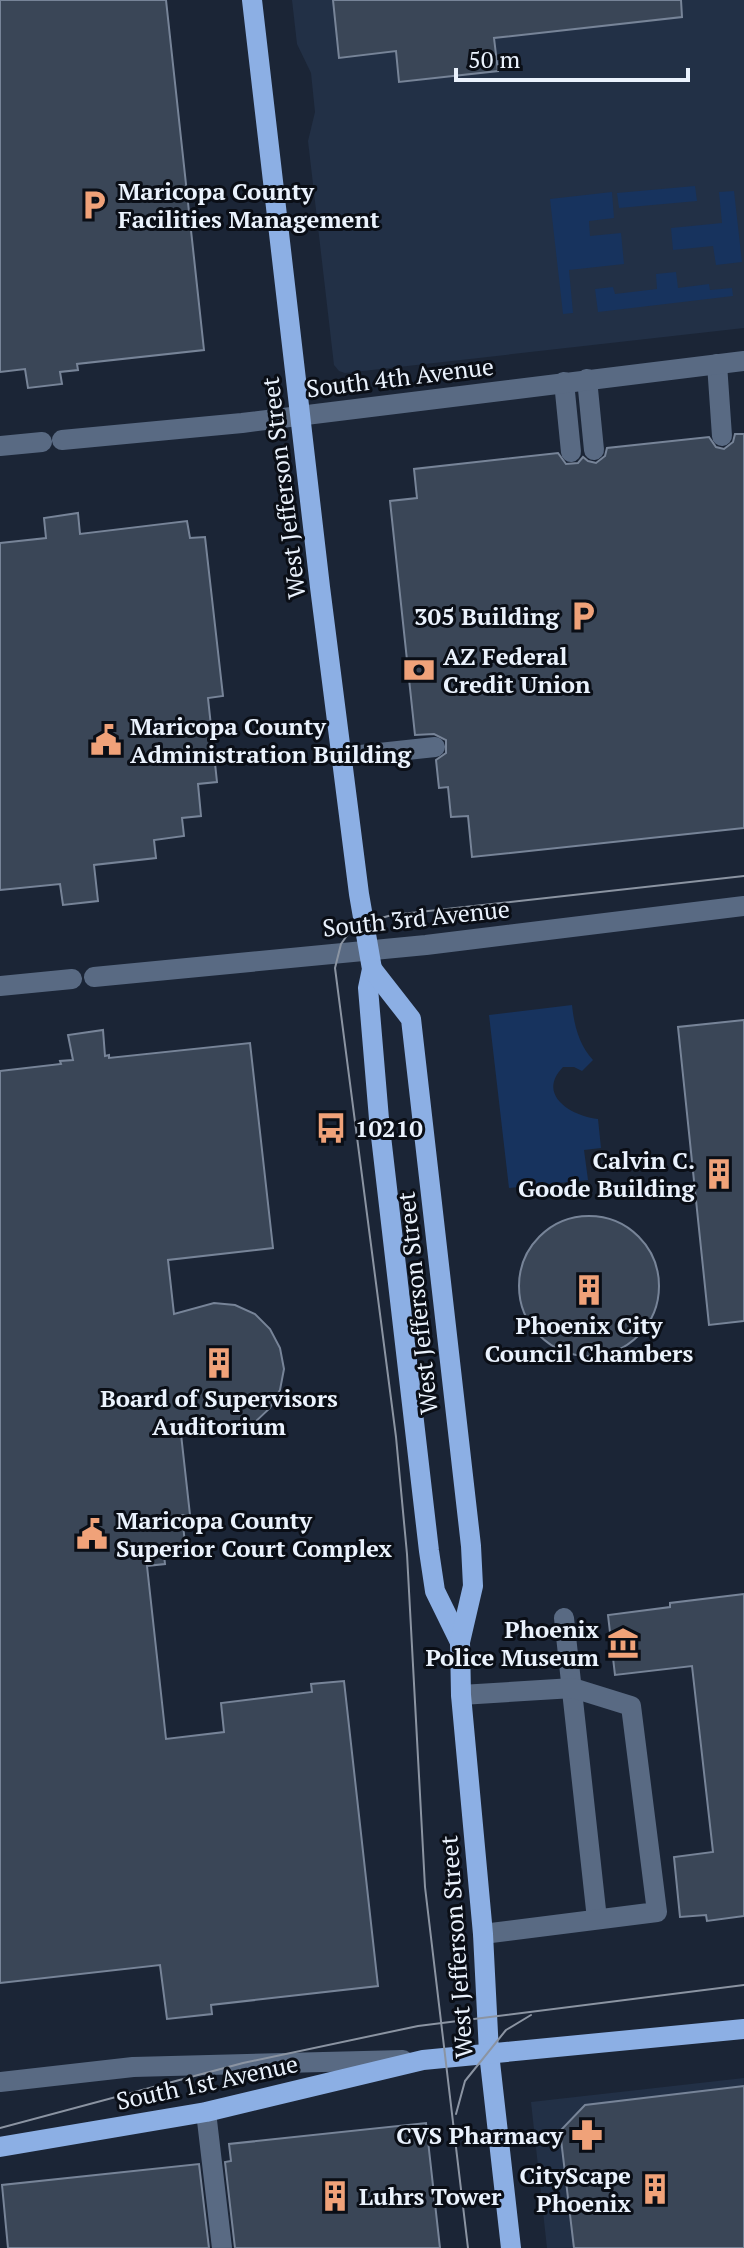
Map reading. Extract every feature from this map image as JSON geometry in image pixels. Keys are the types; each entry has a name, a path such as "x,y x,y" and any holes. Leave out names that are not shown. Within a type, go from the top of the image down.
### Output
{"main road":[{"name":"West Jefferson Street","path":"252,0 300,416 370,960 368,988 379,1119 429,1551 435,1591 460,1642"},
{"name":"West Jefferson Street","path":"370,960 411,1019 471,1546 473,1586 460,1642 461,1695 483,1934 489,2053 511,2248"},
{"name":"South 1st Avenue","path":"0,2147 206,2112 423,2060 744,2029"}],"street":[{"name":"South 4th Avenue","path":"0,446 300,416 744,361"},
{"path":"717,364 722,436"},
{"path":"587,379 594,450"},
{"path":"564,382 571,452"},
{"path":"342,757 435,747"},
{"name":"South 3rd Avenue","path":"94,977 370,960 744,906"},
{"path":"0,986 72,979"},
{"path":"564,1618 597,1919"},
{"path":"461,1695 573,1688 631,1706 657,1912 483,1934"},
{"name":"South 1st Avenue","path":"0,2082 133,2067 423,2060"},
{"path":"206,2112 222,2248"}],"shaded area":[{"path":"292,0 744,0 744,328 345,373 339,371 334,365 308,141 315,112 311,73 297,44"},
{"path":"695,186 697,201 619,208 617,193"},
{"path":"734,191 742,262 716,265 713,246 673,250 671,228 722,223 719,192"},
{"path":"612,192 614,218 589,221 590,236 621,233 624,264 569,270 573,313 563,314 550,199"},
{"path":"676,272 678,288 709,284 710,290 732,288 733,296 598,312 595,289 613,287 615,294 657,289 656,274"},
{"path":"572,1005 578,1034 593,1060 582,1071 563,1067 553,1087 555,1095 568,1109 598,1119 601,1148 584,1150 588,1180 509,1188 489,1015"},
{"name":"CityScape Phoenix","path":"744,2078 744,2248 547,2248 531,2102"}],"building":[{"name":"Maricopa County Facilities Management","path":"0,0 166,0 204,350 77,364 78,370 60,372 62,384 28,388 25,369 0,372"},
{"path":"333,0 681,0 682,17 494,38 498,71 399,82 396,51 339,58"},
{"name":"305 Building","path":"735,434 744,434 744,828 472,857 468,816 451,817 448,787 439,788 436,760 446,753 446,740 434,734 415,735 390,501 417,498 414,469 558,453 566,464 578,463 583,457 596,463 605,456 607,448 709,437 716,447 724,449 733,442"},
{"name":"Maricopa County Administration Building","path":"78,513 80,534 187,521 190,538 205,537 223,696 208,698 217,782 198,784 201,816 182,818 184,836 154,840 156,858 94,865 98,901 63,905 60,884 0,890 0,543 46,538 44,518"},
{"name":"Calvin C. Goode Building","path":"744,1020 744,1321 709,1325 678,1027"},
{"name":"Maricopa County Superior Court Complex","path":"103,1030 105,1056 109,1055 109,1058 250,1043 273,1248 168,1260 174,1314 214,1303 235,1305 255,1314 270,1329 280,1348 284,1369 280,1390 270,1408 254,1423 234,1431 213,1433 180,1425 190,1515 182,1515 186,1553 164,1555 165,1564 147,1566 166,1739 224,1732 221,1703 312,1692 311,1684 344,1681 378,1986 211,2005 212,2014 167,2019 160,1965 0,1983 0,1071 73,1060 68,1035"},
{"name":"Phoenix City Council Chambers","path":"589,1216 616,1221 639,1236 654,1259 659,1286 654,1313 639,1336 616,1351 589,1356 562,1351 539,1336 524,1313 519,1286 524,1259 539,1236 562,1221"},
{"path":"744,1594 744,1916 707,1921 706,1915 680,1917 674,1857 713,1852 692,1666 615,1675 608,1615"},
{"name":"CityScape Phoenix","path":"744,2086 744,2248 574,2248 560,2131 585,2105"},
{"name":"Luhrs Tower","path":"426,2123 440,2248 235,2248 225,2162 231,2161 229,2144"},
{"path":"199,2164 209,2248 8,2248 2,2185"}],"tram line":[{"path":"468,2248 425,1887 407,1554 396,1437 335,968 341,944 348,934 363,923 392,915 744,876"},
{"path":"0,2128 243,2063 418,2026 744,1985"},
{"path":"456,2114 465,2081 506,2030 531,2015"}],"place":[{"name":"Maricopa County Facilities Management","path":"94,205"},
{"name":"305 Building","path":"583,616"},
{"name":"AZ Federal Credit Union","path":"419,670"},
{"name":"Maricopa County Administration Building","path":"106,740"},
{"name":"10210","path":"331,1128"},
{"name":"Calvin C. Goode Building","path":"719,1174"},
{"name":"Phoenix City Council Chambers","path":"589,1290"},
{"name":"Board of Supervisors Auditorium","path":"219,1363"},
{"name":"Maricopa County Superior Court Complex","path":"92,1534"},
{"name":"Phoenix Police Museum","path":"623,1643"},
{"name":"CVS Pharmacy","path":"587,2135"},
{"name":"CityScape Phoenix","path":"655,2189"},
{"name":"Luhrs Tower","path":"335,2196"}]}
